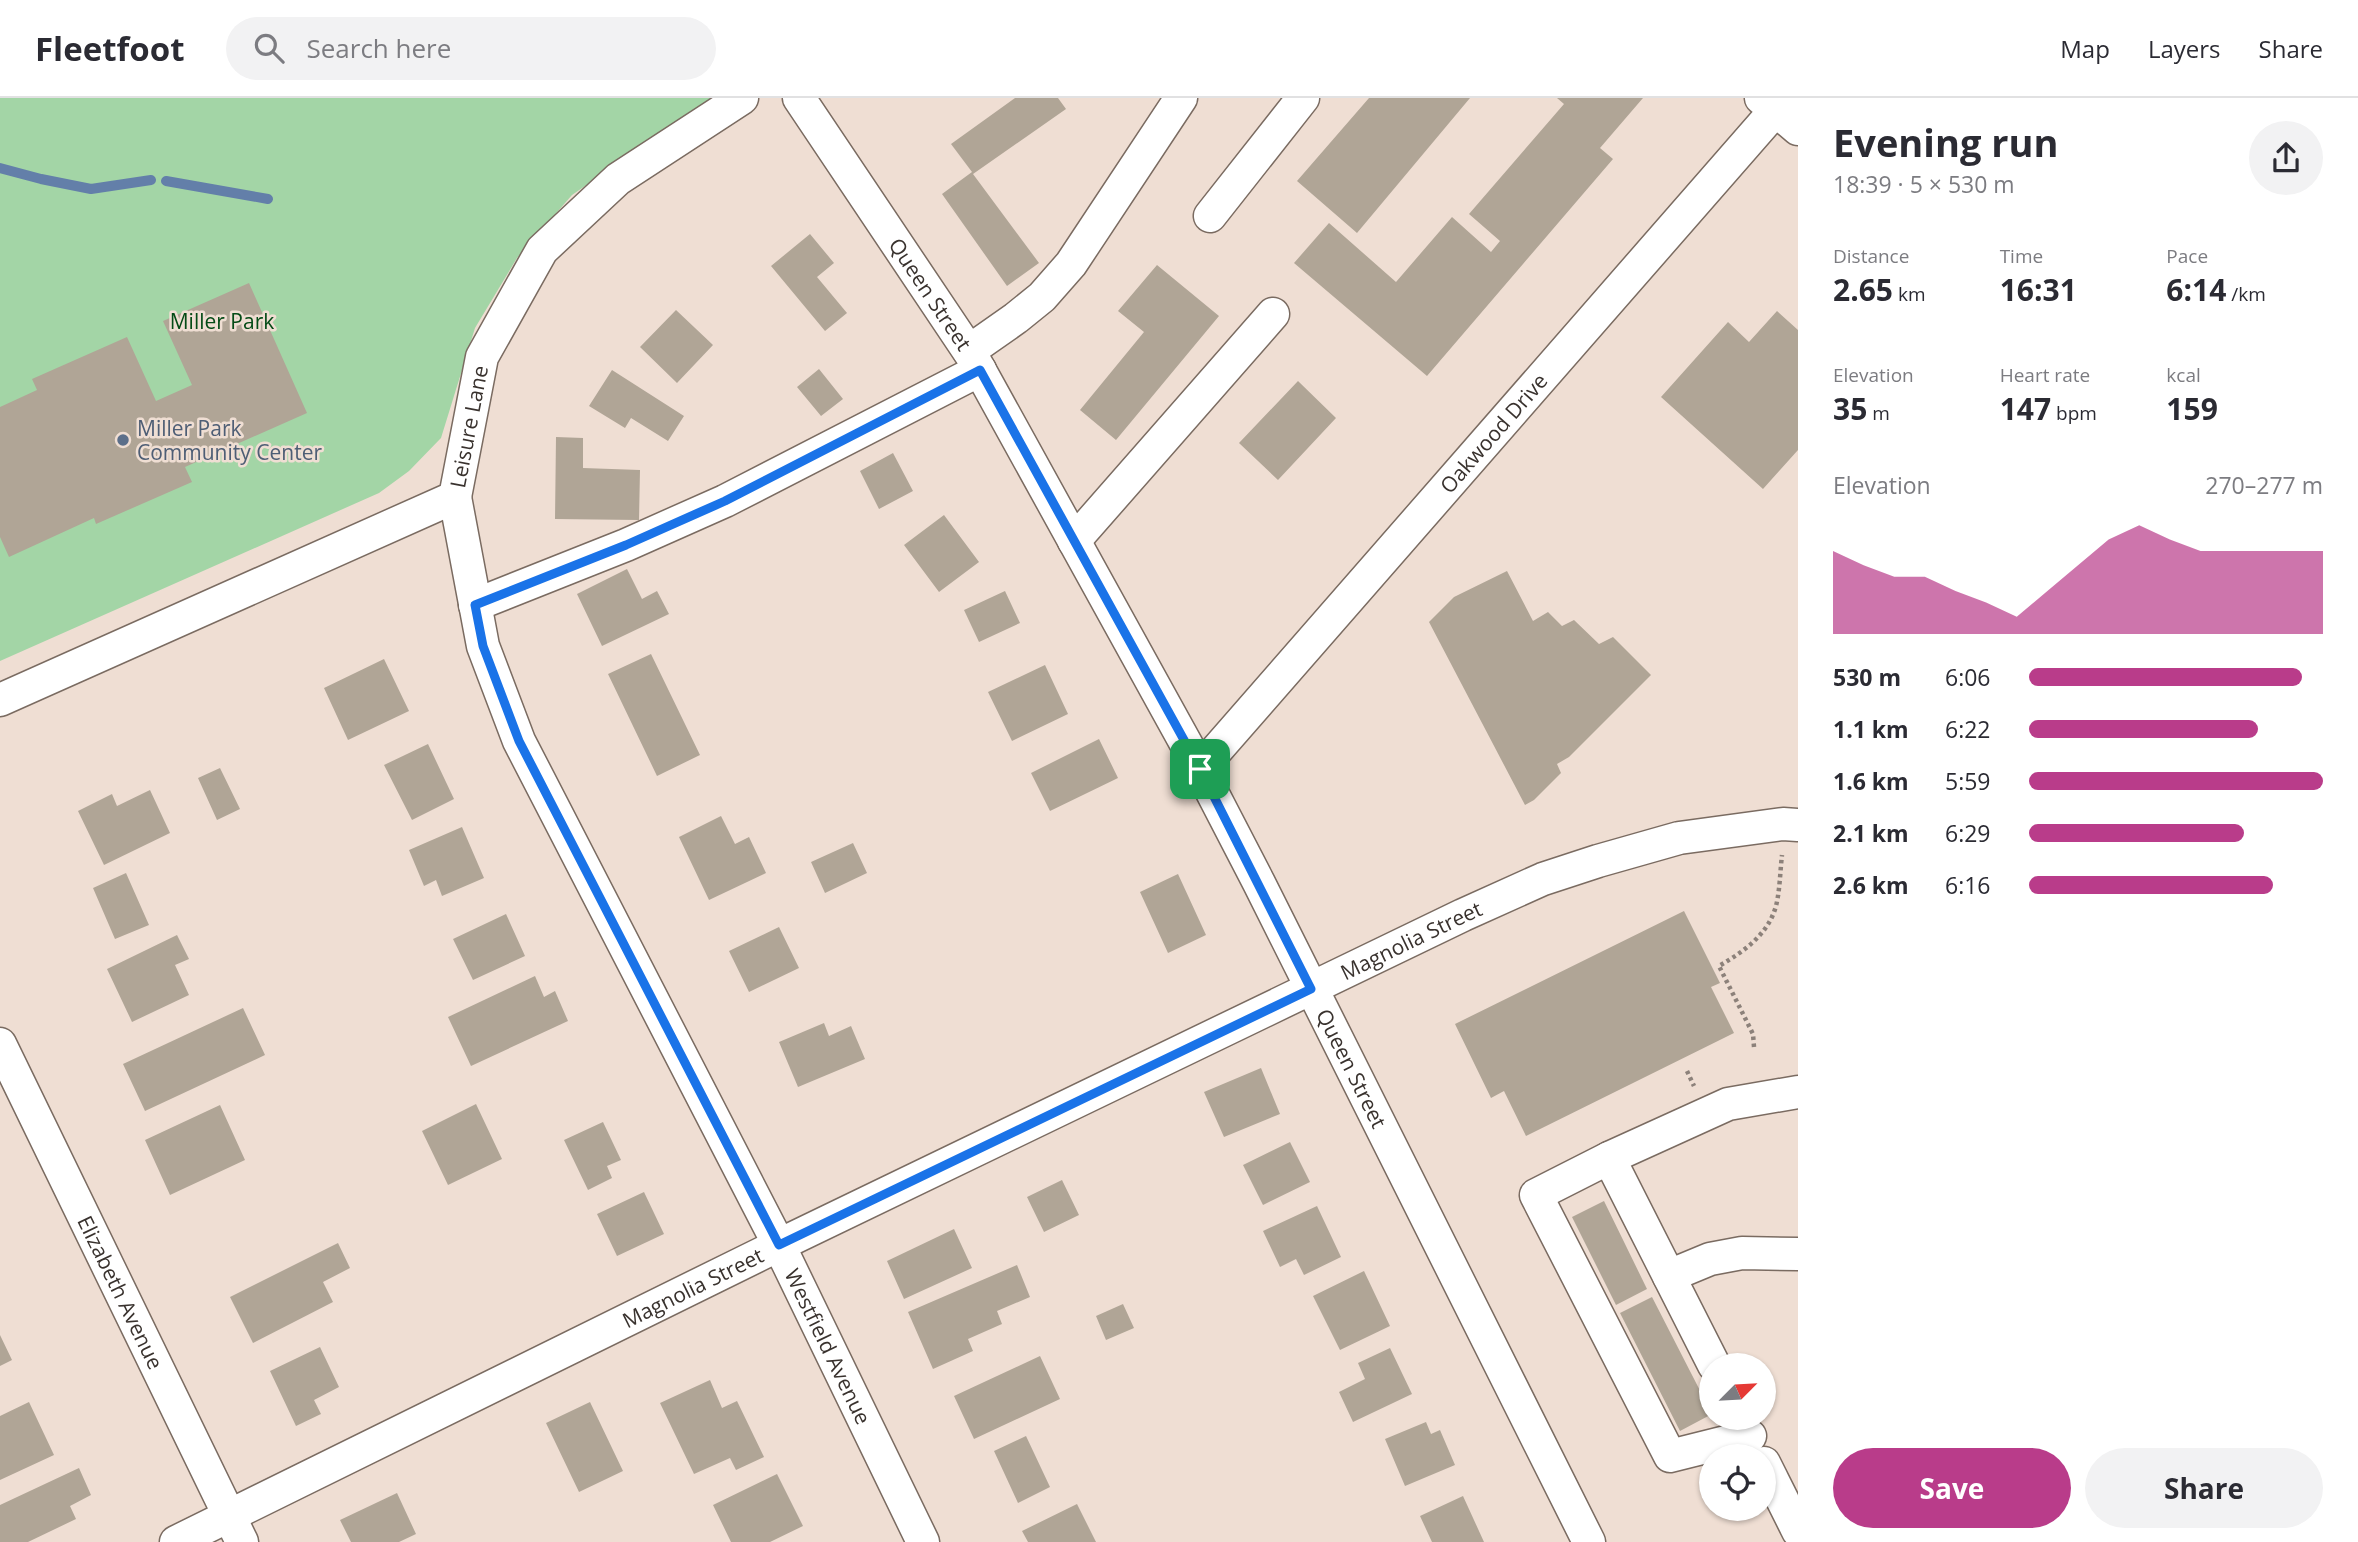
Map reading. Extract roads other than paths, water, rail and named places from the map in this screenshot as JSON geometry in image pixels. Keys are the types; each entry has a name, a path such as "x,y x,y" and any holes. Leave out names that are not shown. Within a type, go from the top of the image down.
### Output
{"street":[{"name":"Leisure Lane","path":"0,700 455,497 482,357 542,250 618,179 742,98"},
{"name":"Queen Street","path":"799,98 974,360 1200,769 1588,1542"},
{"path":"475,605 626,545 725,501 974,360 1016,318 1042,297 1071,264 1181,98"},
{"path":"1210,216 1303,98"},
{"name":"Oakwood Drive","path":"1200,769 1780,109"},
{"path":"1074,541 1273,314"},
{"name":"Westfield Avenue","path":"455,497 483,646 519,741 779,1245 923,1542"},
{"name":"Magnolia Street","path":"176,1542 236,1529 779,1245 1543,879 1598,860 1679,838 1783,824 1798,825"},
{"name":"Elizabeth Avenue","path":"0,1044 236,1529"},
{"path":"1798,1093 1728,1104 1609,1158 1536,1195 1670,1455 1754,1443 1798,1531"},
{"path":"1609,1158 1708,1353"},
{"path":"1669,1276 1710,1259 1742,1253 1798,1254"}],"waterway":[{"path":"0,168 91,189 151,180"},
{"path":"166,181 268,199"}],"place":[{"name":"Miller Park Community Center","path":"123,440"}],"park label":[{"name":"Miller Park","path":"222,321"}]}
